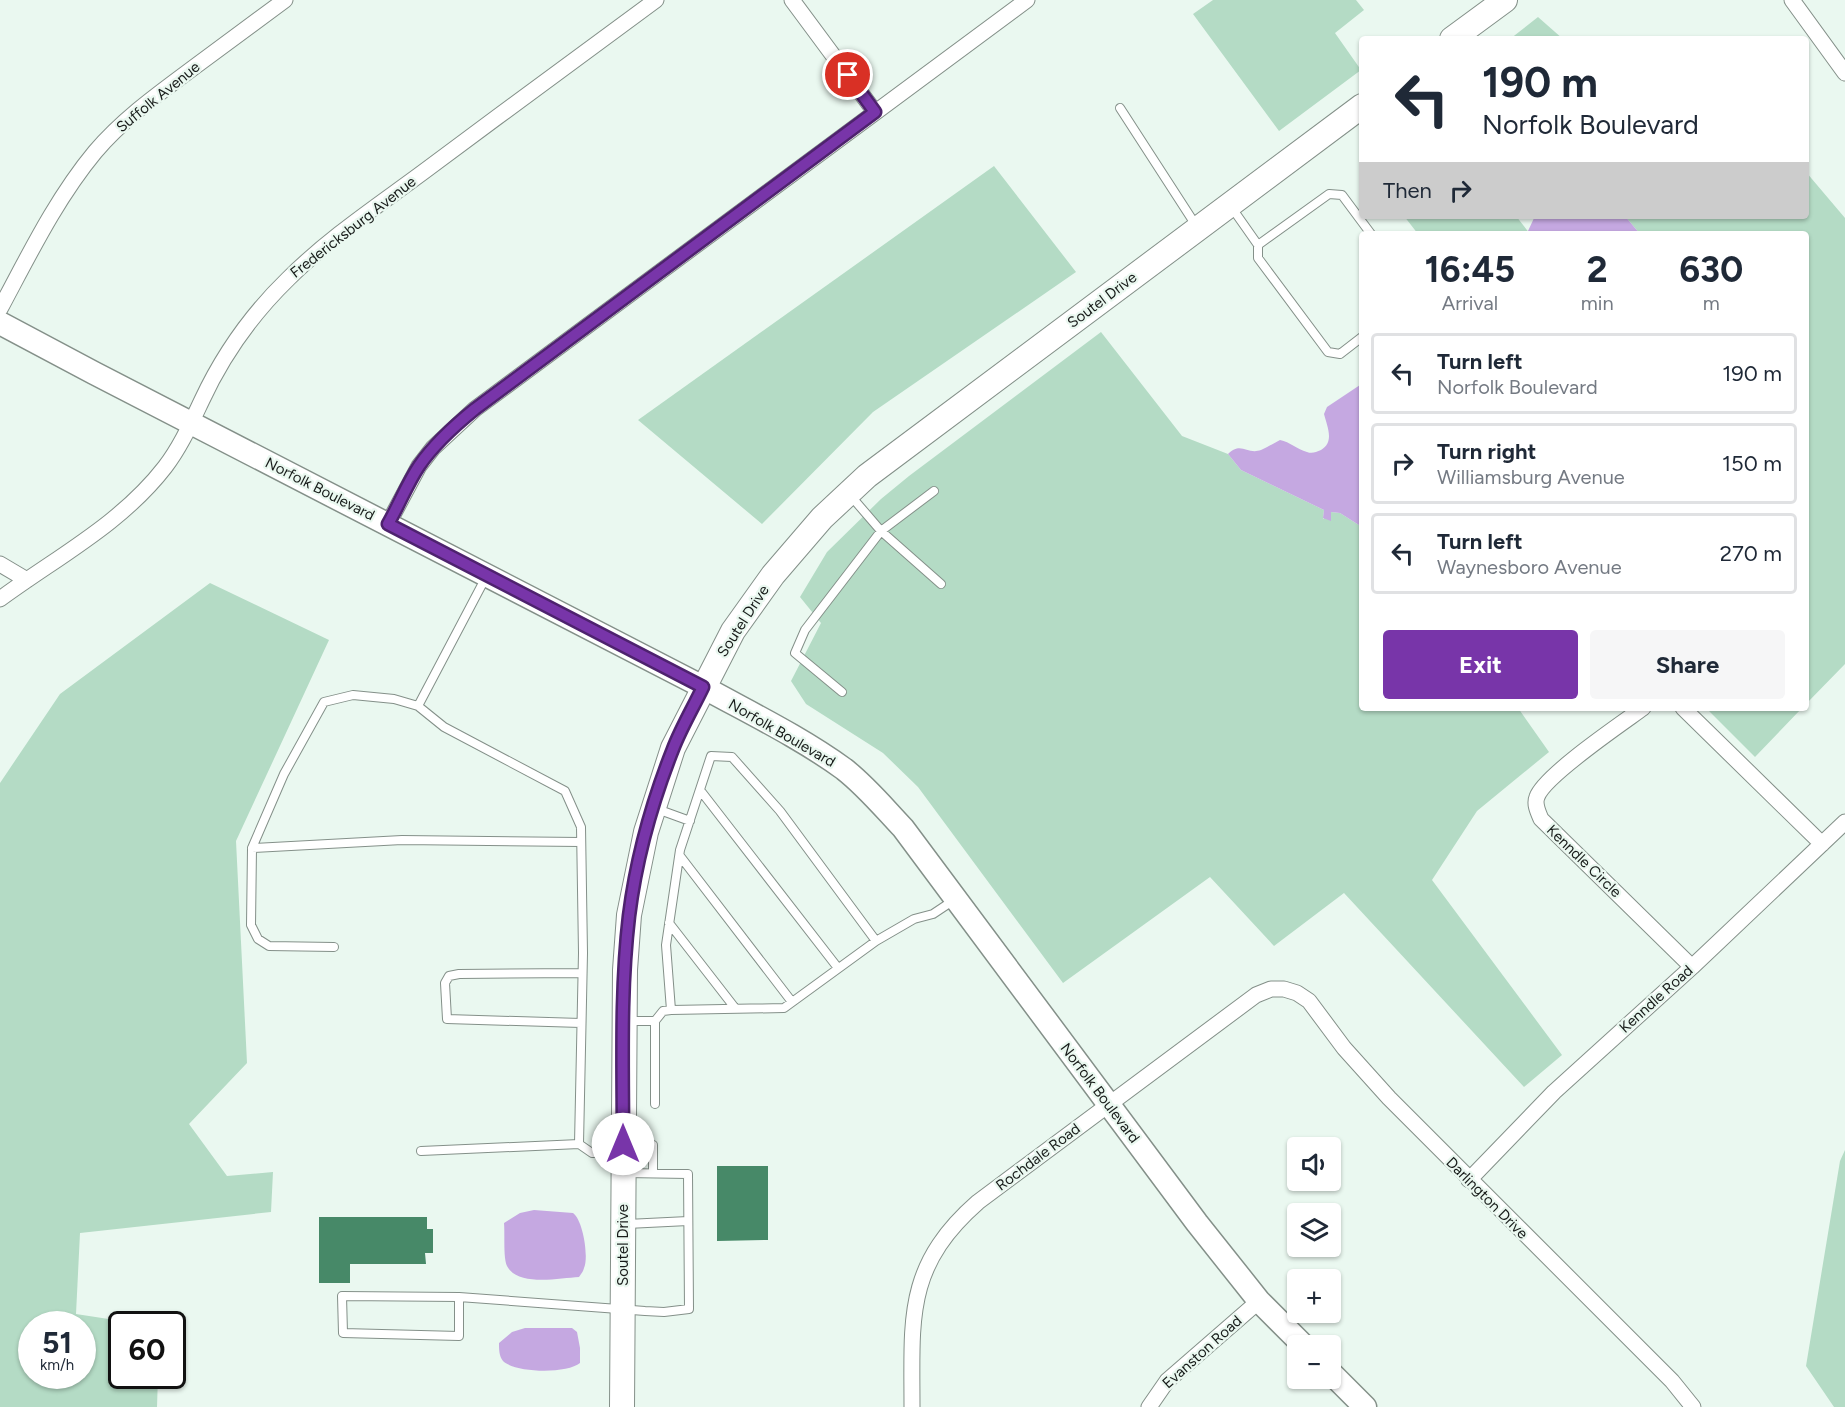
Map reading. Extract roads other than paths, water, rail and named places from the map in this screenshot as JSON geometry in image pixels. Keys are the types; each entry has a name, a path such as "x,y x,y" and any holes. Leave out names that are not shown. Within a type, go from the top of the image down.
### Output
{"main road":[{"path":"1456,36 1504,0"},
{"name":"Soutel Drive","path":"622,1407 624,1021 629,915 637,870 653,807 673,748 733,631 772,575 822,518 867,476 1359,108"}],"street":[{"name":"Suffolk Avenue","path":"0,309 46,224 74,180 96,152 123,123 151,100 285,0"},
{"name":"Fredericksburg Avenue","path":"0,599 106,527 128,508 165,467 192,423 202,399 237,339 262,307 313,255 656,0"},
{"path":"792,0 875,112"},
{"path":"388,524 419,466 433,448 461,421 1027,0"},
{"path":"1792,0 1845,73"},
{"name":"Norfolk Boulevard","path":"0,323 703,687 789,733 846,771 874,796 903,828 1197,1223 1259,1301 1293,1335"},
{"path":"0,564 27,580"},
{"name":"Kenndle Circle","path":"1639,711 1549,778 1536,799 1537,809 1541,819 1692,967"},
{"path":"1686,711 1822,844"},
{"name":"Kenndle Road","path":"1469,1180 1554,1092 1692,967 1845,822"},
{"name":"Rochdale Road","path":"912,1407 912,1332 920,1283 940,1240 956,1220 1257,995 1271,989 1284,989"},
{"name":"Darlington Drive","path":"1284,989 1297,993 1309,1001 1344,1048 1374,1082 1469,1180 1672,1381 1693,1407"},
{"name":"Evanston Road","path":"1149,1407 1167,1381 1259,1301"},
{"path":"1341,1383 1365,1407"}],"lane":[{"path":"1120,108 1198,228"},
{"path":"1258,245 1329,194 1342,195 1359,218"},
{"path":"1230,204 1258,245 1258,258 1328,352 1340,354 1359,339"},
{"path":"842,692 795,653 805,630 881,531 934,491"},
{"path":"849,494 881,531 941,584"},
{"path":"418,706 487,576"},
{"path":"334,947 270,946 258,939 251,925 252,848 284,774 324,702 353,695 394,699 418,706 444,727 565,791 581,826 583,953 579,1144"},
{"path":"671,1010 666,945 669,923 680,856 711,756 732,757 780,811 876,942"},
{"path":"700,790 838,968"},
{"path":"653,807 690,821"},
{"path":"252,848 402,840 581,842"},
{"path":"680,856 792,1002"},
{"path":"655,1104 655,1021 663,1011 784,1008 876,942 914,918 933,914 956,898"},
{"path":"669,923 735,1008"},
{"path":"581,974 459,974 449,976 445,983 447,1018 581,1023"},
{"path":"624,1021 655,1021"},
{"path":"421,1151 579,1144 592,1153 623,1157 653,1173 688,1174 689,1309 664,1311 623,1309 459,1296 342,1296 343,1333 459,1336 459,1296"},
{"path":"623,1157 653,1145 653,1173"},
{"path":"623,1224 688,1221"}]}
